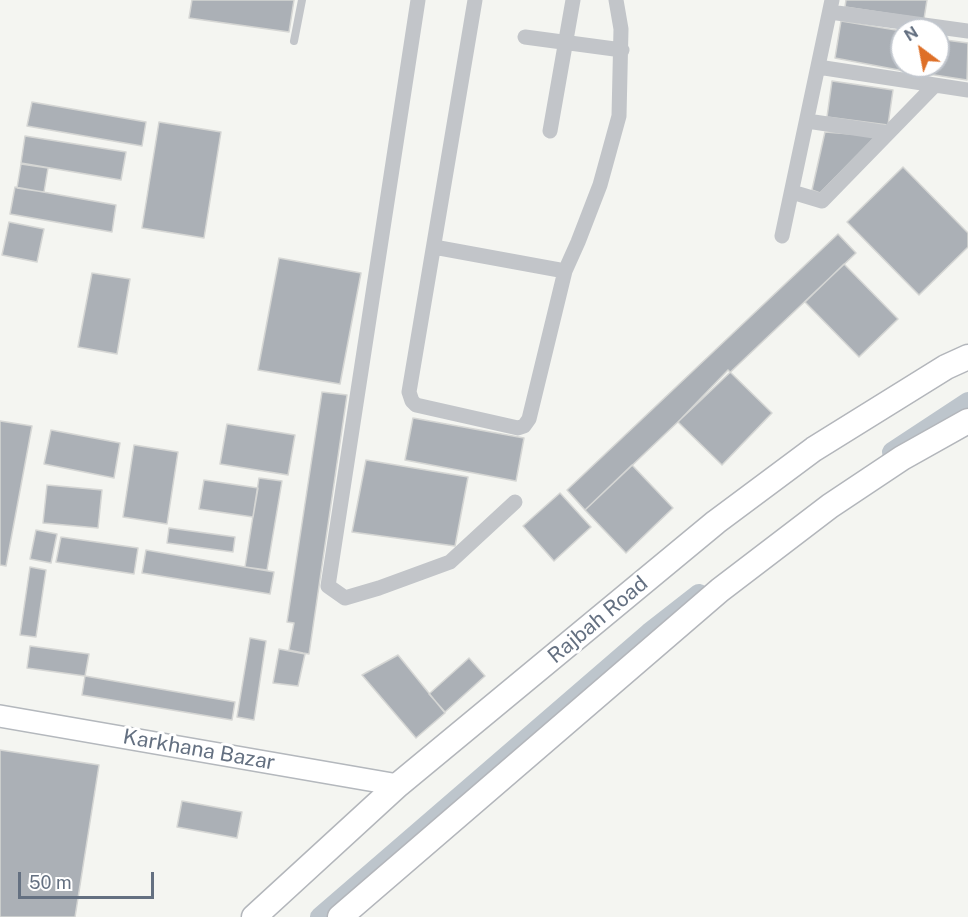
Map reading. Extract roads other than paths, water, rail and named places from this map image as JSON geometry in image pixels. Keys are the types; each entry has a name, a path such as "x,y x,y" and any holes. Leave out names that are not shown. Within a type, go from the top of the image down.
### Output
{"main road":[{"name":"Rajbah Road","path":"254,917 398,785 716,522 814,450 946,367 968,357"},
{"path":"340,917 720,590 830,506 903,458 968,421"}],"street":[{"path":"418,0 328,586 345,597 379,588 450,562 515,502"},
{"path":"475,0 410,392 412,401 416,405 518,428 524,426 529,419 565,271 600,185 619,116 622,50 616,0"},
{"path":"550,131 573,0"},
{"path":"782,236 831,6 968,31"},
{"path":"525,37 622,50"},
{"path":"818,67 968,90"},
{"path":"792,192 822,201 935,85"},
{"path":"807,121 888,133"},
{"path":"434,247 565,271"},
{"name":"Karkhana Bazar","path":"0,716 398,785"}],"lane":[{"path":"294,41 302,0"}],"waterway":[{"path":"892,452 968,402"},
{"path":"320,917 649,633 699,594"}]}
